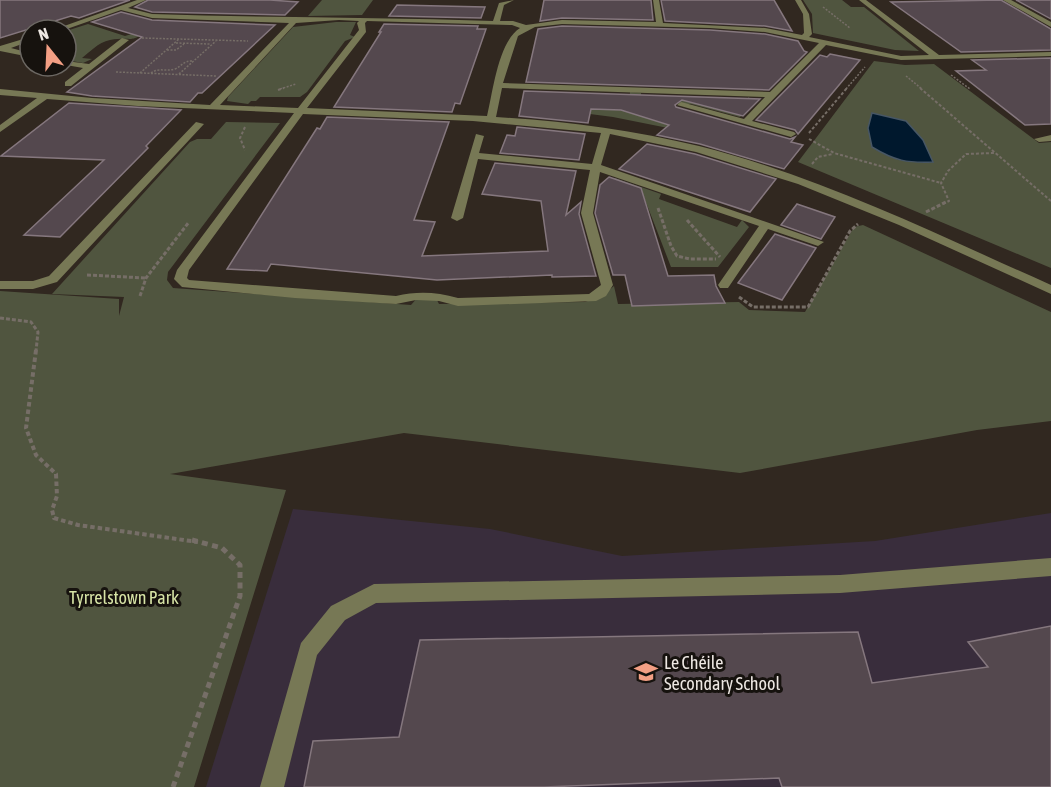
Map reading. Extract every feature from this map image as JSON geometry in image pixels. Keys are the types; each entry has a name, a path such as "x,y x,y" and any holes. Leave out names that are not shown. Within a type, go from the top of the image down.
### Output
{"street":[{"path":"78,23 140,0"},
{"path":"496,23 501,4 511,0"},
{"path":"656,0 660,24"},
{"path":"798,0 806,14 808,34 803,38"},
{"path":"862,0 938,58"},
{"path":"1006,0 1051,25"},
{"path":"121,8 152,16 294,21 365,19 513,23 527,28"},
{"path":"365,19 362,23 363,30 358,38 349,46 183,270 180,279 186,284 396,300 416,296 439,297 458,302 591,298 602,293 607,285 587,213 606,130"},
{"path":"213,107 294,21"},
{"path":"491,118 511,40 527,28 558,22 739,27 823,42 884,58 1051,54"},
{"path":"68,84 124,40"},
{"path":"746,123 823,42"},
{"path":"1,48 18,43"},
{"path":"1,48 18,52"},
{"path":"78,65 91,67"},
{"path":"500,85 773,95"},
{"path":"0,92 45,97 259,110 491,118 606,130 671,144 759,168 908,225 1051,290"},
{"path":"0,129 45,97"},
{"path":"681,105 791,134"},
{"path":"0,285 28,287 41,285 59,274 199,124"},
{"path":"458,218 479,136"},
{"path":"1040,139 1051,138"},
{"path":"474,156 596,167 818,242"},
{"path":"724,285 766,224"},
{"path":"272,787 308,650 338,614 374,594 840,584 1051,567"}],"path":[{"path":"823,7 1051,201"},
{"path":"138,38 274,42"},
{"path":"140,73 180,39"},
{"path":"178,74 216,40"},
{"path":"175,43 212,44"},
{"path":"167,50 176,50 185,43"},
{"path":"884,58 873,58 805,138 834,153 941,183"},
{"path":"151,73 157,69 175,69 185,61 193,61"},
{"path":"178,67 186,68"},
{"path":"83,73 241,77"},
{"path":"245,151 246,146 240,138 259,110 277,91 303,82"},
{"path":"941,183 948,171 966,154 995,153"},
{"path":"908,225 922,213 949,201 941,183"},
{"path":"650,184 671,246 677,256 690,259 722,259 680,213"},
{"path":"724,285 753,307 808,307 850,231 873,211"},
{"path":"140,296 146,278 195,214"},
{"path":"59,274 146,278"},
{"path":"0,318 31,322 38,332 26,428 36,455 56,474 57,496 52,510 54,518 78,525 182,538 222,548 240,565 240,596 173,787"}],"shaded area":[{"name":"Le Chéile Secondary School","path":"293,509 490,529 622,556 875,541 1051,513 1051,787 206,787"}],"green space":[{"path":"322,0 373,0 362,15 308,16"},
{"path":"803,0 842,0 851,7 864,7 919,51 895,50 813,33 812,14"},
{"path":"356,22 350,35 355,37 345,41 307,92 300,97 260,97 248,104 227,101 228,97 293,27"},
{"path":"88,24 125,36 151,28 135,38 102,43 82,58 92,59 83,63 78,62 78,27"},
{"path":"874,61 905,65 934,64 1039,143 1051,142 1051,268 798,162"},
{"path":"630,92 641,93 641,95 750,103 748,97 757,102 740,117 691,104 661,104 693,133 613,117 536,107 629,109"},
{"name":"Tyrrelstown Park","path":"226,122 280,123 168,272 167,280 173,288 411,305 418,297 436,298 439,304 585,302 602,296 614,286 618,304 739,302 749,310 805,312 854,227 863,225 1051,312 1051,421 977,430 740,473 404,433 170,474 286,490 194,787 0,787 0,291 119,299 119,316 124,297 52,294 190,142 197,139 211,139"},
{"path":"615,178 661,194 659,199 737,227 742,220 749,227 718,267 671,267 642,192 605,192 609,179"}],"water":[{"path":"872,113 906,121 923,140 933,162 901,160 872,147 868,128"}],"building":[{"path":"0,0 130,0 79,18 71,16 18,18 18,32 0,38"},
{"path":"148,0 298,2 285,15 152,12 135,7"},
{"path":"544,0 651,0 653,20 562,18 540,21"},
{"path":"661,0 774,0 792,31 765,26 665,21"},
{"path":"1001,0 1051,29 1051,50 961,52 891,2"},
{"path":"1016,0 1051,0 1051,19"},
{"path":"397,5 485,7 481,18 389,16"},
{"path":"121,12 152,20 275,25 190,102 92,96 67,92 142,37 92,22"},
{"path":"384,24 478,26 477,29 486,29 460,104 455,103 452,112 334,107"},
{"path":"562,26 710,30 765,34 798,41 807,52 769,90 526,82 538,29"},
{"path":"830,54 860,60 798,134 795,130 756,120 820,55 827,57"},
{"path":"1051,58 1051,124 1025,125 956,71 986,70 972,60"},
{"path":"524,91 760,99 743,116 682,100 675,105 790,139 795,137 791,142 803,145 784,169 700,144 657,135 669,125 621,110 591,109 588,123 519,116"},
{"path":"69,103 181,110 146,146 148,148 60,237 24,235 104,160 1,156"},
{"path":"327,117 449,122 414,220 435,222 422,256 548,251 541,201 482,194 495,163 576,171 566,215 581,202 579,214 596,276 552,277 552,275 437,280 271,264 267,271 227,269 317,128 320,129"},
{"path":"517,127 585,134 579,160 500,153 507,135 515,136"},
{"path":"647,144 695,154 776,179 750,212 619,169"},
{"path":"609,177 641,188 668,276 714,275 716,286 725,303 632,306 625,275 613,275 595,213 600,185"},
{"path":"797,204 835,217 821,239 781,225"},
{"path":"775,234 816,248 782,300 738,283"},
{"path":"1051,626 1051,787 782,787 779,778 544,787 304,787 313,741 399,737 420,640 858,632 872,683 988,667 968,642"}],"place":[{"name":"Le Chéile Secondary School","path":"646,672"}]}
